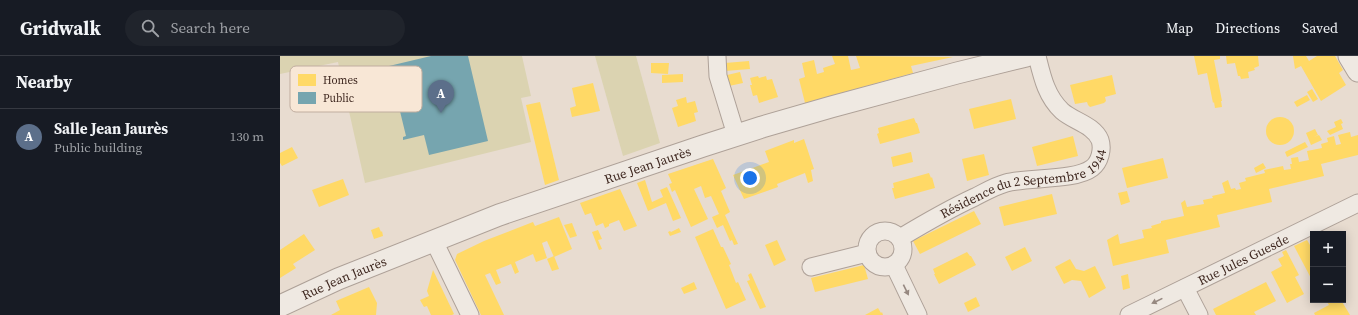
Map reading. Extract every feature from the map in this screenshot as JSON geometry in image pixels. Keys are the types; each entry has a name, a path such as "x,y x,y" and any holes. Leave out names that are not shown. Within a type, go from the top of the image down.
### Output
{"street":[{"path":"717,56 718,76 736,136"},
{"name":"Rue Jean Jaurès","path":"280,306 338,279 516,209 762,127 911,85 1026,56"},
{"name":"Résidence du 2 Septembre 1944","path":"900,238 949,209 995,187 1014,181 1078,174 1092,168 1097,163 1101,150 1096,133 1066,114 1056,105 1047,91 1037,56"},
{"path":"1349,56 1358,71"},
{"name":"Rue Jules Guesde","path":"1129,315 1358,203"},
{"path":"889,231 895,233 900,238 904,248 903,255 900,261 894,265 887,267 879,266 873,262 867,253 869,240 876,233 889,231"},
{"path":"434,241 470,315"},
{"path":"811,267 867,253"},
{"path":"894,265 918,315"},
{"path":"1185,288 1199,315"}],"shaded area":[{"path":"280,56 522,56 531,96 521,98 531,142 365,183 349,112 422,112 422,66 339,66 338,62 319,66 290,66 290,72 280,74"},
{"path":"595,56 636,56 660,143 623,156"}],"building: Homes":[{"path":"832,56 848,56 851,70 860,68 856,56 953,57 911,66 913,73 805,103 799,79 805,77 802,63 814,60 817,74 824,72 823,68 835,64"},
{"path":"1194,56 1220,56 1220,59 1214,60 1222,107 1215,108 1207,73 1198,75"},
{"path":"1226,56 1258,56 1259,66 1254,68 1255,70 1248,72 1249,78 1241,79 1240,76 1238,76 1235,63 1227,64"},
{"path":"1293,56 1306,56 1309,61 1317,56 1335,56 1343,70 1339,73 1346,85 1321,101 1301,66 1295,69"},
{"path":"749,61 750,69 725,71 725,63"},
{"path":"651,63 669,63 668,74 651,73"},
{"path":"740,72 743,83 729,86 727,75"},
{"path":"683,74 683,82 662,83 662,75"},
{"path":"1112,75 1116,94 1105,97 1106,101 1104,103 1090,107 1087,102 1075,104 1070,85"},
{"path":"758,76 759,78 766,76 767,80 772,79 778,97 759,103 757,95 753,96 750,85 752,85 750,78"},
{"path":"593,83 600,111 572,117 570,108 576,106 572,88"},
{"path":"1312,89 1318,99 1313,102 1307,92"},
{"path":"1307,95 1310,100 1297,107 1294,102"},
{"path":"686,97 687,103 695,101 698,112 694,113 696,121 678,127 672,108 678,106 676,100"},
{"path":"1011,99 1016,119 974,129 969,109"},
{"path":"540,102 559,180 545,185 526,105"},
{"path":"1280,117 1286,118 1290,121 1293,125 1293,137 1290,141 1286,144 1280,145 1274,144 1270,141 1267,137 1266,131 1267,125 1270,121 1274,118"},
{"path":"914,118 920,133 880,144 877,134 879,133 878,128"},
{"path":"1341,119 1343,129 1330,135 1327,131 1336,127 1334,122"},
{"path":"1315,129 1318,135 1314,137 1319,135 1322,140 1311,145 1306,133"},
{"path":"1350,132 1351,137 1358,135 1358,155 1321,164 1324,176 1269,189 1272,202 1217,215 1220,227 1166,240 1169,253 1113,266 1107,240 1118,234 1120,244 1144,238 1142,230 1152,228 1151,226 1161,223 1161,221 1184,216 1181,203 1185,200 1187,207 1204,204 1203,200 1225,193 1222,183 1228,180 1231,189 1235,188 1236,190 1241,189 1239,183 1246,181 1245,178 1265,173 1264,170 1283,166 1284,170 1291,169 1291,158 1298,157 1299,162 1309,160 1307,151 1322,148 1321,144 1328,142 1327,138 1334,136 1336,145 1341,144 1338,135"},
{"path":"1073,136 1078,156 1037,166 1032,147"},
{"path":"804,139 814,169 811,170 813,181 808,183 805,173 777,184 778,187 744,199 733,175 769,162 765,151 794,140 794,143"},
{"path":"1305,142 1308,147 1287,157 1285,152"},
{"path":"292,147 298,158 282,166 280,163 280,153"},
{"path":"911,152 913,162 893,167 891,157"},
{"path":"984,154 989,175 967,181 962,159"},
{"path":"1163,158 1168,178 1127,188 1122,168"},
{"path":"713,159 726,188 721,191 730,212 725,215 738,244 734,245 732,240 730,241 723,225 717,228 712,217 719,214 711,196 705,198 701,186 694,189 708,219 691,227 675,190 672,192 669,184 672,183 668,174"},
{"path":"1263,163 1266,168 1256,173 1254,168"},
{"path":"929,173 931,178 932,177 935,188 895,199 892,188 894,188 893,183"},
{"path":"343,179 349,195 319,207 312,190"},
{"path":"645,180 652,202 663,197 660,190 667,187 681,218 673,221 666,203 648,211 637,183"},
{"path":"620,189 637,226 624,231 619,220 609,224 609,226 605,228 603,223 596,226 591,213 585,215 580,203"},
{"path":"1127,191 1130,202 1121,205 1118,193"},
{"path":"1052,194 1057,214 1004,226 999,207"},
{"path":"974,211 981,224 920,254 913,241"},
{"path":"559,217 572,249 554,257 547,241 542,243 547,258 536,262 533,254 515,262 519,272 515,274 511,264 496,270 501,283 496,285 490,273 485,275 504,315 481,315 455,260 457,254 484,241 533,222 535,226"},
{"path":"572,223 577,236 570,238 564,225"},
{"path":"379,227 383,236 374,239 371,230"},
{"path":"679,228 681,232 670,236 668,232"},
{"path":"713,229 731,264 729,265 736,283 738,282 746,300 726,309 695,237"},
{"path":"598,230 602,239 598,240 602,249 599,250 592,232"},
{"path":"304,234 315,250 293,264 296,268 280,278 280,250"},
{"path":"777,240 786,260 774,266 765,245"},
{"path":"1307,240 1310,245 1310,276 1294,246"},
{"path":"1025,247 1032,261 1012,271 1005,257"},
{"path":"1286,250 1299,275 1295,277 1304,294 1287,303 1271,272 1282,266 1278,259 1284,256 1282,252"},
{"path":"967,252 976,265 939,284 933,269"},
{"path":"554,256 559,269 552,271 547,259"},
{"path":"1070,259 1076,269 1084,271 1095,266 1106,288 1089,298 1081,281 1072,280 1064,284 1055,267"},
{"path":"864,265 868,279 815,292 811,278"},
{"path":"433,270 454,314 452,315 431,315 427,306 424,307 420,300 429,296 427,291"},
{"path":"751,273 766,307 760,309 747,281 750,280 748,275"},
{"path":"1128,274 1130,288 1123,290 1121,276"},
{"path":"694,282 697,289 684,294 681,288"},
{"path":"1266,282 1276,301 1254,312 1256,315 1216,315 1213,309"},
{"path":"369,287 377,303 376,315 331,315 340,310 336,301"},
{"path":"976,297 980,306 968,312 964,303"},
{"path":"1328,303 1343,303 1350,315 1315,315 1314,313 1329,305"},
{"path":"878,308 883,315 865,315"}],"building: Public":[{"path":"431,56 468,56 488,141 429,155 424,135 403,140 403,137 406,136 400,112 422,112 422,66 389,66"}],"place":[{"name":"Salle Jean Jaurès","path":"441,113"}]}
